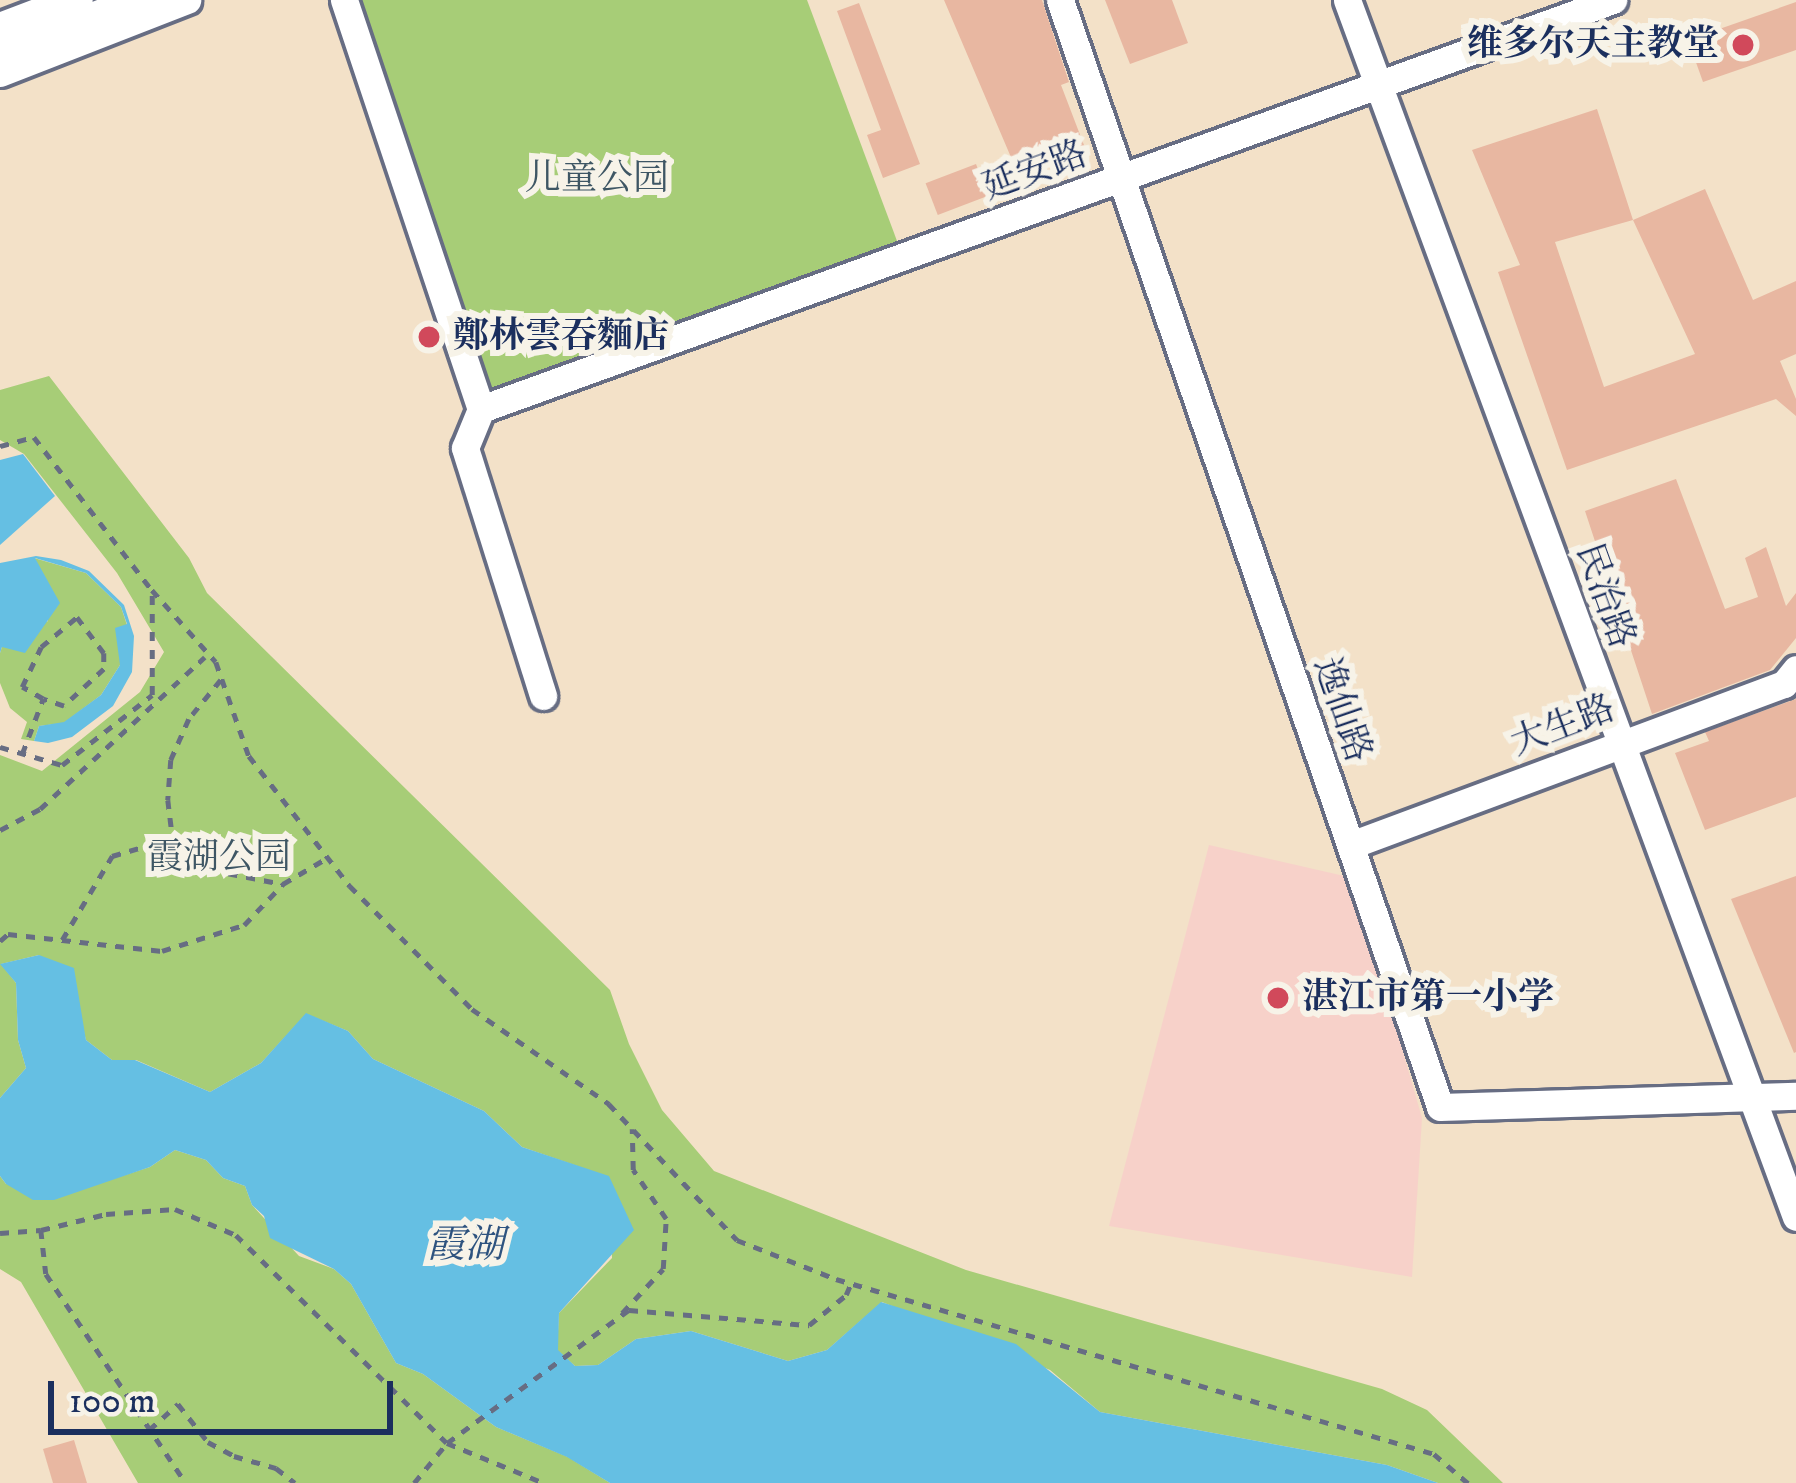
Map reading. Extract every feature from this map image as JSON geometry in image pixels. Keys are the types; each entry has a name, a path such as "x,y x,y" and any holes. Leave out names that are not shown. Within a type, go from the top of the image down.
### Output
{"main road":[{"path":"0,29 76,0"},
{"path":"0,55 140,0"}],"street":[{"path":"0,73 187,0"},
{"path":"344,0 481,410 465,448 543,696"},
{"name":"逸仙路","path":"1060,0 1440,1107 1796,1096"},
{"name":"民治路","path":"1347,0 1796,1216"},
{"name":"延安路","path":"481,410 1613,0"},
{"name":"大生路","path":"1351,845 1784,684 1796,669"}],"path":[{"path":"0,446 34,437 152,590 216,662 249,756 327,858 472,1009 609,1104 736,1240 851,1283 1434,1454 1468,1483"},
{"path":"0,747 62,765 152,695 152,590"},
{"path":"76,616 104,653 104,669 64,706 43,699 22,687 41,647 76,616"},
{"path":"0,830 40,809 205,657"},
{"path":"221,680 189,719 171,760 168,800 173,838 184,856 211,870 283,884"},
{"path":"22,754 43,699"},
{"path":"62,940 112,856 173,838"},
{"path":"0,941 8,934 162,951 244,925 283,884 327,858"},
{"path":"618,1317 663,1269 666,1219 633,1170 632,1128"},
{"path":"0,1233 41,1230 106,1214 175,1209 236,1235 447,1444 544,1483"},
{"path":"41,1230 46,1274 186,1483"},
{"path":"414,1483 447,1444 629,1310 691,1312 758,1325 809,1325 846,1295 851,1283"},
{"path":"149,1430 178,1404 208,1442 234,1456 276,1468 295,1483"}],"shaded area":[{"name":"湛江市第一小学","path":"1209,845 1353,878 1422,1118 1412,1277 1109,1226"}],"green space":[{"name":"儿童公园","path":"344,0 807,0 903,257 481,409"},
{"name":"霞湖公园","path":"49,376 189,558 207,593 610,990 629,1044 662,1110 714,1171 966,1270 1382,1389 1427,1410 1503,1483 1438,1483 1387,1465 1100,1412 1050,1370 882,1302 827,1350 788,1361 691,1331 636,1339 598,1365 575,1366 557,1350 559,1313 612,1258 609,1177 522,1147 484,1111 373,1059 348,1031 306,1014 261,1063 210,1092 136,1060 112,1060 86,1040 77,1005 39,955 1,964 16,983 18,1040 26,1068 0,1098 0,755 42,771 140,692 164,652 117,573 24,454 0,440 0,390"},
{"path":"34,558 86,573 121,607 127,625 120,665 101,695 64,723 39,726 34,741 21,739 27,722 10,708 0,683 0,653 2,647 48,621"},
{"path":"175,1150 206,1160 223,1178 245,1186 252,1205 299,1256 334,1269 351,1284 396,1363 423,1374 496,1427 568,1457 610,1483 138,1483 21,1282 0,1269 0,1176 6,1184 81,1189 150,1167"}],"water":[{"path":"23,454 55,496 0,545 0,460"},
{"path":"36,556 89,571 124,605 134,636 132,672 113,706 72,737 48,743 34,741 39,726 64,722 101,695 120,665 115,628 127,624 121,607 86,573 35,558 60,603 25,653 2,647 0,653 0,563"},
{"name":"霞湖","path":"39,955 74,968 86,1040 112,1060 135,1060 210,1092 261,1063 306,1013 348,1031 373,1059 484,1111 522,1147 609,1176 634,1230 559,1313 558,1350 575,1366 598,1365 636,1339 691,1331 788,1361 827,1350 881,1302 1016,1344 1100,1412 1387,1465 1438,1483 610,1483 567,1457 496,1427 423,1374 396,1363 351,1284 334,1269 270,1238 264,1216 252,1205 245,1186 223,1178 206,1160 175,1150 150,1167 54,1200 33,1200 6,1184 0,1176 0,1098 26,1068 18,1040 16,983 0,964"}],"building":[{"path":"944,0 1042,0 1069,82 1061,85 1087,153 1019,176"},
{"path":"1105,0 1172,0 1188,43 1130,64"},
{"name":"维多尔天主教堂","path":"1796,2 1796,50 1703,82 1688,40"},
{"path":"859,3 920,164 883,178 867,135 881,130 837,11"},
{"path":"1597,109 1633,220 1705,189 1753,300 1796,281 1796,354 1780,361 1796,399 1796,416 1776,399 1567,470 1498,272 1520,265 1472,150","holes":["1633,220 1695,354 1604,387 1555,242"]},
{"path":"976,164 988,196 938,215 926,183"},
{"path":"1676,479 1725,609 1758,597 1745,558 1766,547 1786,606 1796,593 1796,638 1770,670 1652,714 1585,511"},
{"path":"1796,699 1796,797 1705,830 1675,753 1709,741 1705,732"},
{"path":"1796,876 1796,1052 1794,1053 1731,899"},
{"path":"74,1440 87,1483 53,1483 43,1449"}],"place":[{"name":"维多尔天主教堂","path":"1743,45"},
{"name":"鄭林雲吞麵店","path":"429,337"},
{"name":"湛江市第一小学","path":"1278,998"}]}
